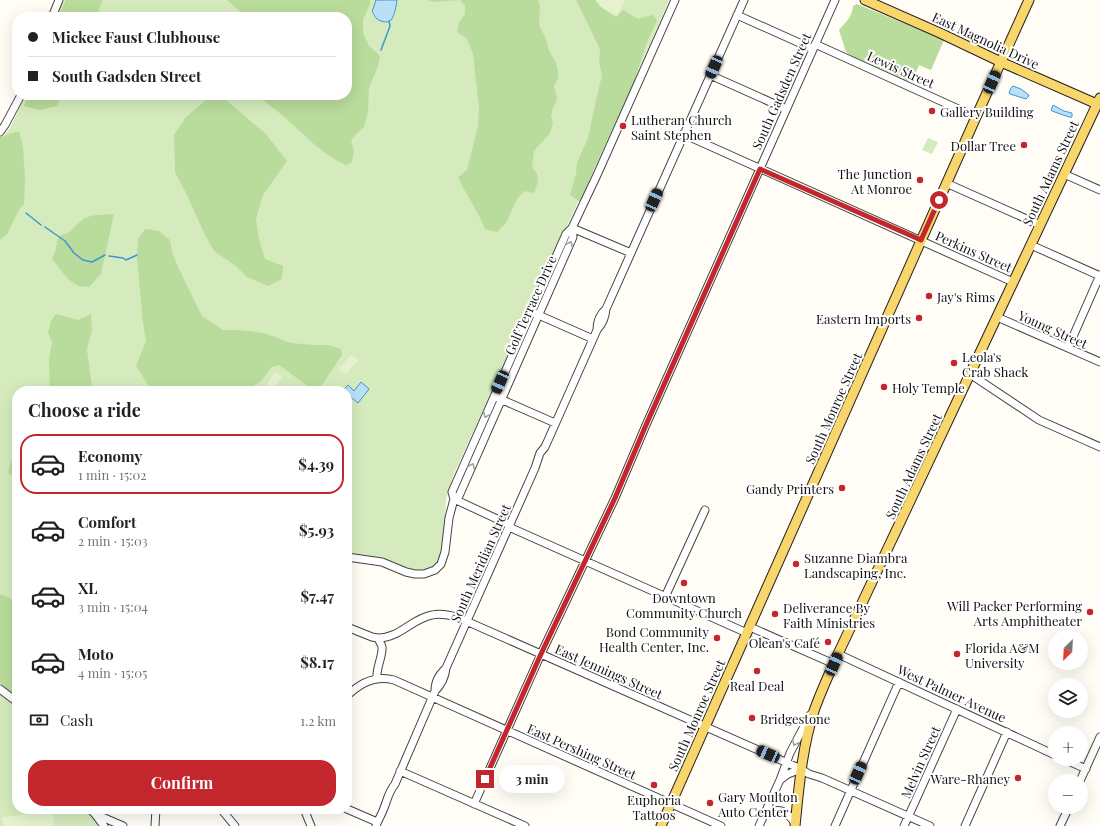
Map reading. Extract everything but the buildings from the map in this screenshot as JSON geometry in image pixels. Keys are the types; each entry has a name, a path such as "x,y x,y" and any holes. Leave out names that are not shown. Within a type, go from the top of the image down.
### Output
{"main road":[{"name":"East Magnolia Drive","path":"865,0 1001,62 1099,103"},
{"name":"South Monroe Street","path":"661,826 946,183 1029,0"},
{"name":"South Adams Street","path":"818,699 1030,245 1099,103"},
{"path":"795,825 801,769 818,699"}],"street":[{"path":"54,12 59,0"},
{"name":"Golf Terrace Drive","path":"352,558 382,562 406,572 420,574 435,570 441,564 445,552 449,518 454,499 452,492 498,398 535,313 573,237 572,228 675,0"},
{"name":"South Meridian Street","path":"376,824 394,792 395,784 400,771 434,694 443,681 446,674 446,668 535,468 541,463 545,447 555,423 592,339 606,317 606,309 744,0"},
{"name":"South Gadsden Street","path":"474,804 541,654 615,498 835,0"},
{"name":"Lewis Street","path":"737,15 976,117"},
{"path":"710,75 786,109"},
{"path":"0,132 18,100"},
{"name":"Perkins Street","path":"683,134 1013,282"},
{"path":"1064,174 1100,190"},
{"path":"946,183 1040,225"},
{"path":"572,228 631,253"},
{"path":"1030,245 1100,276 1068,348"},
{"path":"535,313 592,339"},
{"name":"Young Street","path":"997,317 1100,362"},
{"path":"970,374 1039,420 1100,447"},
{"path":"498,398 555,423"},
{"path":"454,499 584,561 665,597 834,664"},
{"path":"665,597 704,510"},
{"name":"East Jennings Street","path":"378,638 394,635 418,620 432,615 446,614 457,617 786,762 809,774 930,826"},
{"path":"352,629 378,638 382,645 377,678 352,692"},
{"name":"West Palmer Avenue","path":"838,654 1048,752"},
{"name":"East Pershing Street","path":"377,678 394,680 434,694 507,730 721,826"},
{"path":"835,826 899,682"},
{"path":"0,689 12,698"},
{"name":"South Adams Street","path":"759,826 780,780 786,762 818,699"},
{"name":"Melvin Street","path":"904,826 957,709"},
{"path":"965,826 1007,732"},
{"path":"1084,774 1100,737"},
{"path":"1079,766 1086,769"},
{"path":"780,780 788,774 801,769"},
{"path":"400,771 525,826"},
{"path":"765,813 774,810 782,811 790,816 795,825"},
{"path":"352,812 376,824"},
{"path":"95,814 104,826"},
{"path":"97,814 123,826"},
{"path":"155,826 156,814"},
{"path":"226,814 235,826"},
{"path":"306,814 311,826"},
{"path":"1060,826 1066,814"}],"green space":[{"path":"64,0 669,0 453,476 446,500 445,523 440,557 437,565 421,570 415,570 392,562 352,555 352,386 12,386 12,694 0,684 0,141 10,128 24,100 352,100 352,12 58,12"},
{"path":"66,0 103,0 98,12 60,12"},
{"path":"227,0 370,0 370,4 363,20 363,33 369,46 380,56 378,66 369,88 368,112 364,127 351,141 354,150 352,162 346,165 329,156 280,113 263,100 352,100 352,12 241,12"},
{"path":"427,0 460,0 434,2"},
{"path":"460,0 538,0 540,7 539,25 556,63 558,72 558,79 554,86 557,98 551,116 553,123 550,133 534,151 532,167 537,174 538,182 534,193 524,191 517,199 506,223 497,232 485,229 458,177 467,170 478,126 479,107 473,54 467,39 457,32 459,23 465,14 465,6"},
{"path":"576,0 595,0 601,7 616,17 623,10 638,19 653,15 657,21 647,42 634,82 580,202 570,195 576,174 577,163 588,138 602,75 599,62 600,49"},
{"path":"596,0 625,0 617,16 602,8"},
{"path":"857,4 944,40 931,70 919,65 913,79 908,82 856,60 846,52 839,30 850,16 853,6"},
{"path":"26,100 60,100 57,106 40,110 24,106"},
{"path":"206,100 226,100 265,133 287,161 263,195 256,219 259,239 265,259 283,266 282,279 268,286 247,277 236,266 214,251 175,172 174,135 186,117"},
{"path":"19,131 23,147 25,178 24,204 19,210 7,234 0,240 0,137"},
{"path":"928,138 938,142 932,154 922,150"},
{"path":"114,214 101,274 89,287 78,286 68,279 52,259 56,249 57,240 61,235 68,233 85,218 95,215"},
{"path":"145,229 159,231 170,240 172,252 178,267 202,316 223,330 264,333 291,343 328,345 341,349 342,355 321,386 308,386 279,365 272,367 262,380 256,385 251,386 149,386 136,366 146,341 137,257 138,239"},
{"path":"56,314 78,320 91,314 92,331 87,349 92,386 50,386 49,359 52,342 48,333 51,321"},
{"path":"351,355 358,360 346,374 339,369"},
{"path":"275,372 282,377 276,386 266,386"},
{"path":"12,458 12,475 8,473"},
{"path":"0,594 12,600 12,694 0,682"},
{"path":"0,695 12,703 12,814 91,814 101,826 0,826"},
{"path":"31,814 52,814 54,817 53,826 3,826 2,817"}],"water":[{"path":"376,0 397,0 391,20 383,22 376,18 372,12"},
{"path":"1013,86 1021,89 1029,95 1028,97 1026,99 1010,94 1009,93"},
{"path":"1053,105 1064,111 1072,113 1072,117 1052,111"},
{"path":"361,382 369,389 358,403 352,398 352,389 354,391"}],"waterway":[{"path":"381,50 390,26 389,21"},
{"path":"26,213 41,225"},
{"path":"45,227 65,241 74,253 83,260 92,262 105,255"},
{"path":"109,256 123,258 126,260 137,255"}],"place":[{"name":"Gallery Building","path":"932,111"},
{"name":"Lutheran Church Saint Stephen","path":"623,126"},
{"name":"Dollar Tree","path":"1024,145"},
{"name":"The Junction At Monroe","path":"920,180"},
{"name":"Jay's Rims","path":"929,296"},
{"name":"Eastern Imports","path":"919,318"},
{"name":"Leola's Crab Shack","path":"954,363"},
{"name":"Holy Temple","path":"884,387"},
{"name":"Gandy Printers","path":"842,488"},
{"name":"Suzanne Diambra Landscaping, Inc.","path":"796,564"},
{"name":"Downtown Community Church","path":"684,583"},
{"name":"Will Packer Performing Arts Amphitheater","path":"1090,612"},
{"name":"Deliverance By Faith Ministries","path":"775,614"},
{"name":"Bond Community Health Center, Inc.","path":"717,638"},
{"name":"Olean's Café","path":"828,642"},
{"name":"Florida A&M University","path":"957,654"},
{"name":"Real Deal","path":"757,671"},
{"name":"Bridgestone","path":"752,718"},
{"name":"Ware-Rhaney","path":"1018,778"},
{"name":"Euphoria Tattoos","path":"654,785"},
{"name":"Gary Moulton Auto Center","path":"710,803"}],"route":[{"path":"485,779 541,654 615,498 760,169 921,240 939,200"}]}
